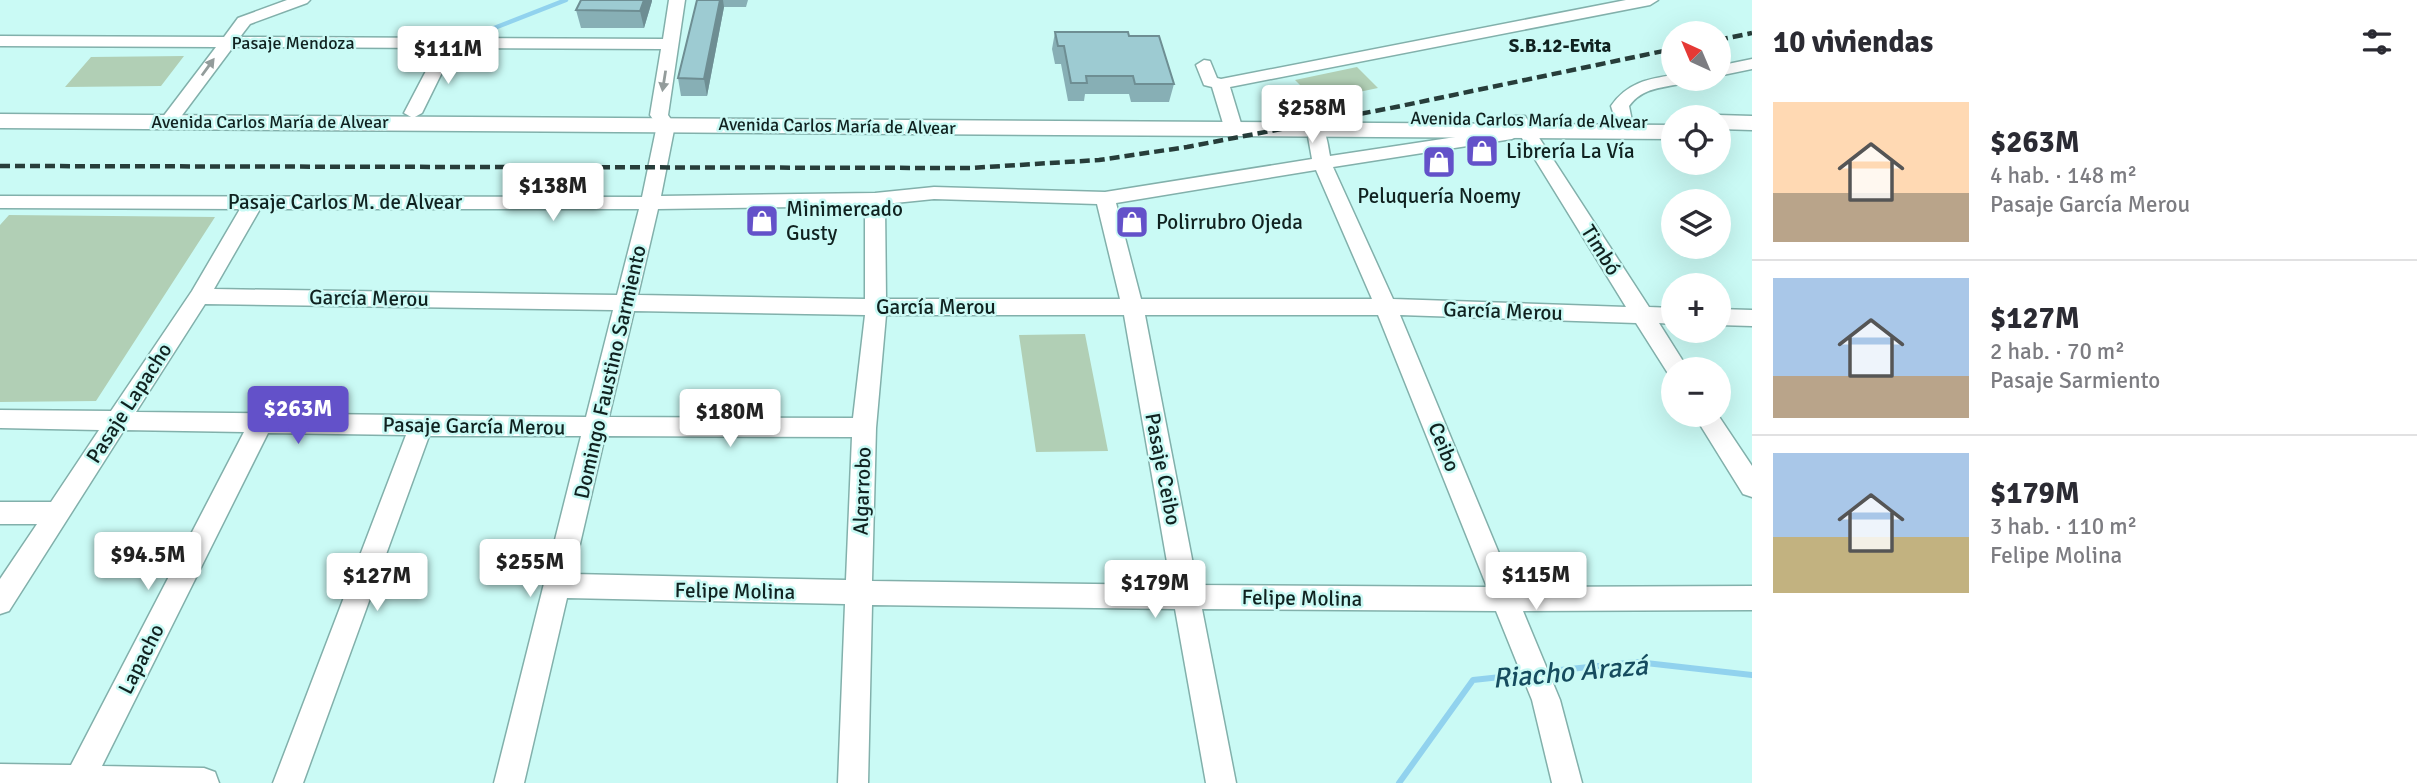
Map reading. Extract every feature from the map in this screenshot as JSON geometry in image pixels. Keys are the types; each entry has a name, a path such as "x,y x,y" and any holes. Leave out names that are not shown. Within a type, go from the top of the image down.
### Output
{"main road":[{"name":"Avenida Carlos María de Alvear","path":"0,110 172,116 1522,125 1661,131"},
{"name":"Avenida Carlos María de Alvear","path":"0,121 413,113 662,120"},
{"name":"Avenida Carlos María de Alvear","path":"1522,125 1661,122"},
{"path":"1731,122 1752,123"},
{"path":"1731,132 1752,133"}],"street":[{"path":"172,116 244,21 302,0"},
{"name":"Domingo Faustino Sarmiento","path":"509,783 628,302 649,203 677,0"},
{"path":"1204,65 1210,80 1220,84 1650,0"},
{"name":"Pasaje Mendoza","path":"0,41 669,44"},
{"path":"413,113 449,43"},
{"path":"1731,68 1752,64"},
{"path":"1623,121 1620,107 1626,95 1636,87 1661,82"},
{"path":"1220,84 1232,123"},
{"name":"Ceibo","path":"1310,124 1322,163 1386,307 1546,700 1567,783"},
{"name":"Pasaje Carlos M. de Alvear","path":"3,205 254,202 649,203 875,199 933,193 1105,198 1322,163 1522,125"},
{"name":"Timbó","path":"1522,125 1669,357"},
{"name":"Pasaje Ceibo","path":"1105,198 1133,308 1222,783"},
{"name":"Algarrobo","path":"853,783 864,428 876,307 875,199"},
{"name":"Pasaje Lapacho","path":"0,602 199,296 254,202"},
{"name":"García Merou","path":"199,296 876,307 1386,307 1661,316"},
{"path":"1731,317 1752,318"},
{"name":"Pasaje García Merou","path":"0,419 421,426 864,428"},
{"name":"Lapacho","path":"79,781 261,423"},
{"path":"288,783 421,426"},
{"path":"1714,427 1752,486"},
{"path":"0,513 56,513"},
{"name":"Felipe Molina","path":"558,586 859,594 1506,600 1752,598"},
{"path":"0,779 204,783"}],"green space":[{"path":"184,56 161,86 65,87 91,57"},
{"path":"1357,67 1378,88 1316,101 1295,80"},
{"path":"9,215 215,217 96,401 0,402 0,225"},
{"path":"1085,334 1108,451 1036,452 1019,335"}],"building":[{"path":"581,0 644,0 640,11 576,10"},
{"path":"697,0 720,0 704,79 678,78"},
{"path":"1055,32 1128,32 1129,36 1159,36 1174,84 1135,84 1133,76 1086,76 1087,83 1071,83 1064,46 1058,46"}],"waterway":[{"path":"489,30 566,0"},
{"name":"Riacho Arazá","path":"1541,672 1637,662 1752,675"},
{"name":"Riacho Arazá","path":"1399,783 1473,680 1528,674"}],"railway":[{"path":"1731,37 1752,33"},
{"path":"0,166 970,168 1099,160 1187,147 1396,107 1661,52"}],"place":[{"name":"Librería La Vía","path":"1482,151"},
{"name":"Peluquería Noemy","path":"1439,162"},
{"name":"Minimercado Gusty","path":"762,221"},
{"name":"Polirrubro Ojeda","path":"1132,222"}],"district":[{"name":"S.B.12-Evita","path":"1560,46"}]}
